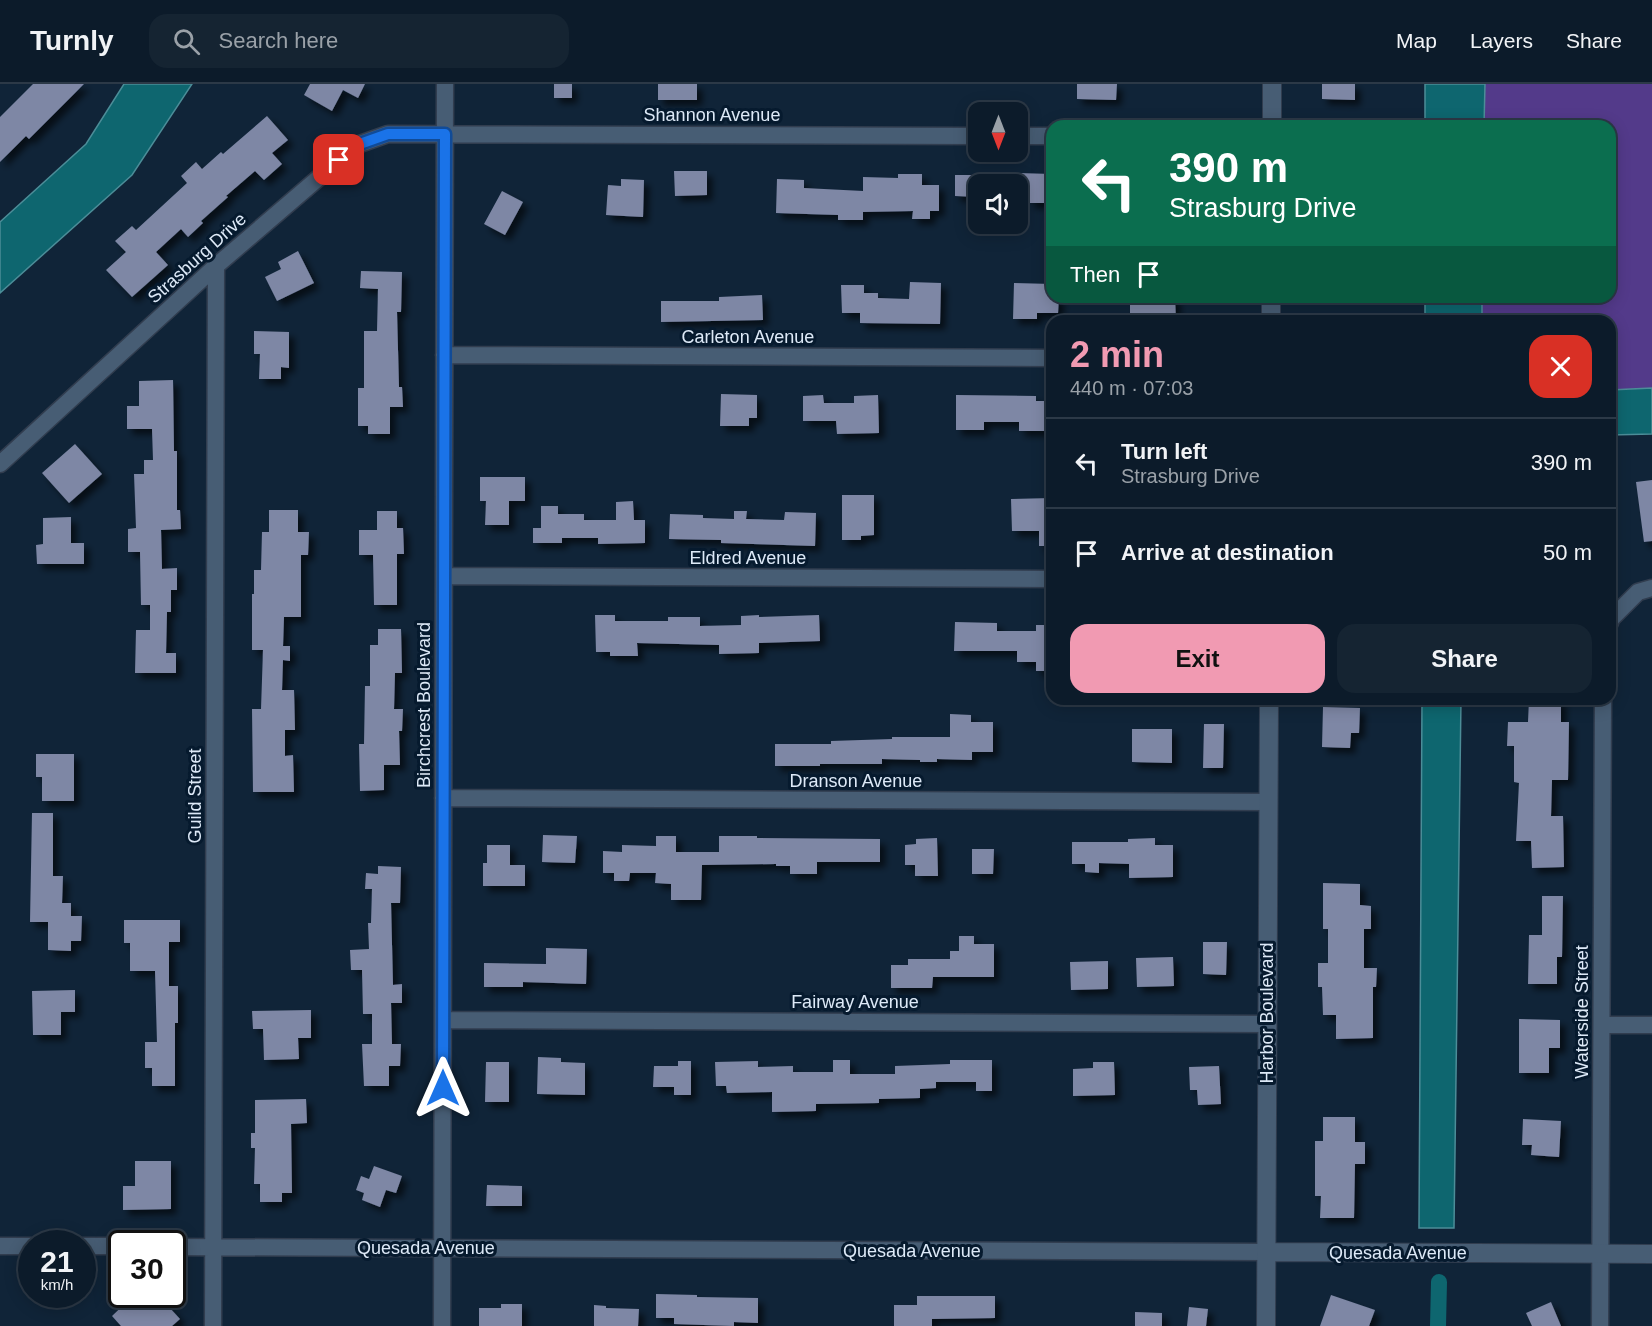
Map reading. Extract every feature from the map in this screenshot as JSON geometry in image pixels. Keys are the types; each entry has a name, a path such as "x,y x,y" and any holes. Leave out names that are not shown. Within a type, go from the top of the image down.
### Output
{"street":[{"name":"Birchcrest Boulevard","path":"442,1326 445,84"},
{"path":"1272,84 1272,120"},
{"name":"Strasburg Drive","path":"0,464 216,266 357,145 388,134 445,134"},
{"name":"Shannon Avenue","path":"445,134 968,136"},
{"path":"1028,136 1046,136"},
{"name":"Guild Street","path":"213,1326 216,266"},
{"name":"Carleton Avenue","path":"444,355 1046,358"},
{"name":"Eldred Avenue","path":"444,576 1046,579"},
{"path":"1616,614 1638,592 1652,588"},
{"name":"Harbor Boulevard","path":"1266,1326 1269,705"},
{"name":"Waterside Street","path":"1600,1326 1603,705"},
{"name":"Dranson Avenue","path":"443,798 1268,802"},
{"name":"Fairway Avenue","path":"443,1020 1267,1024"},
{"path":"1602,1025 1652,1025"},
{"path":"0,1246 18,1246"},
{"name":"Quesada Avenue","path":"186,1247 1652,1254"}],"shaded area":[{"path":"124,84 192,84 132,175 0,293 0,222 86,144"},
{"path":"1425,84 1485,84 1484,120 1425,120"},
{"path":"1485,84 1652,84 1652,388 1616,390 1616,315 1482,315 1482,303 1616,303 1616,120 1484,120"},
{"path":"1425,303 1482,303 1482,315 1425,315"},
{"path":"1652,388 1652,434 1616,435 1616,390"},
{"path":"1422,705 1461,705 1454,1228 1419,1228"}],"building":[{"path":"33,84 84,84 29,139 26,136 0,162 0,117"},
{"path":"310,84 365,84 358,98 343,90 332,111 304,95"},
{"path":"554,84 572,84 572,98 554,98"},
{"path":"658,84 697,84 697,100 658,100"},
{"path":"1077,84 1117,84 1116,100 1077,99"},
{"path":"1322,84 1355,84 1355,100 1322,99"},
{"path":"267,116 288,140 272,153 282,164 264,180 255,171 226,196 228,197 201,221 203,223 188,237 181,229 156,252 168,265 132,297 106,270 126,252 115,241 132,226 136,230 187,183 181,176 196,162 202,169"},
{"path":"674,171 707,171 707,195 675,196"},
{"path":"1018,173 1046,174 1044,203 1029,203 1028,174"},
{"path":"898,174 922,174 922,185 939,185 939,211 930,211 930,219 912,219 913,211 863,212 863,220 838,220 838,215 776,213 777,179 804,180 804,188 863,191 863,177 898,178"},
{"path":"955,175 968,175 968,197 955,196"},
{"path":"621,179 644,180 643,217 606,215 608,185 621,186"},
{"path":"502,191 523,202 505,235 484,224"},
{"path":"298,251 314,283 277,301 265,277 281,269 278,262"},
{"path":"361,271 402,272 401,312 397,312 399,387 402,387 403,407 390,407 390,434 368,434 368,426 358,426 358,388 364,388 364,331 377,331 378,289 360,288"},
{"path":"910,282 941,283 940,324 860,323 860,313 842,313 841,285 864,285 864,293 878,293 878,298 909,299"},
{"path":"1014,283 1046,284 1046,303 1059,303 1058,313 1037,313 1037,319 1013,319"},
{"path":"762,295 763,320 661,322 661,301 719,301 719,297"},
{"path":"1130,303 1175,303 1176,315 1130,315"},
{"path":"254,331 289,332 289,368 281,367 281,379 259,379 260,354 254,354"},
{"path":"173,380 174,451 177,451 177,510 180,510 181,529 161,530 162,569 177,568 177,590 171,590 171,612 167,612 166,653 176,653 176,673 135,673 136,630 150,630 150,605 141,605 140,552 128,552 128,529 136,528 134,474 144,474 144,460 153,460 152,429 127,429 127,406 139,406 139,381"},
{"path":"721,394 757,395 757,418 749,418 749,426 720,426"},
{"path":"823,395 824,403 854,403 854,396 878,395 879,433 837,434 836,421 803,421 803,396"},
{"path":"956,395 1036,396 1036,401 1046,401 1046,431 1019,431 1019,422 984,422 984,430 956,430"},
{"path":"75,444 102,474 69,503 42,473"},
{"path":"480,477 525,477 525,501 509,501 509,525 485,525 486,501 480,501"},
{"path":"1652,480 1652,541 1644,542 1636,482"},
{"path":"842,495 874,495 874,535 861,536 861,540 842,540"},
{"path":"1046,498 1046,546 1039,546 1039,531 1012,531 1011,499"},
{"path":"633,501 634,520 645,520 645,543 598,544 598,538 562,538 562,543 533,543 533,528 541,528 541,506 558,506 558,514 584,514 584,520 616,520 616,502"},
{"path":"269,510 298,510 298,532 309,532 308,555 301,555 301,617 284,617 283,646 290,646 290,661 283,660 282,690 294,690 295,730 285,730 285,756 293,755 294,792 253,792 252,709 261,709 263,650 252,650 252,594 254,594 254,570 261,570 262,532 269,532"},
{"path":"377,511 397,511 397,528 403,528 404,554 397,554 397,605 374,605 373,555 359,555 359,530 377,530"},
{"path":"734,511 747,511 746,519 784,520 785,512 816,513 815,546 669,539 670,514 734,519"},
{"path":"71,517 71,543 84,543 84,564 37,564 36,545 43,544 43,518"},
{"path":"595,615 615,615 615,621 668,621 668,617 700,617 700,626 741,625 741,616 819,615 820,641 759,643 759,653 719,654 719,645 637,643 638,656 610,656 610,652 596,652"},
{"path":"955,622 997,623 997,631 1036,631 1036,625 1046,625 1046,671 1036,671 1036,662 1017,662 1017,651 954,651"},
{"path":"378,629 401,629 402,673 395,673 394,709 403,709 402,731 399,731 400,765 384,765 384,790 360,791 359,744 364,744 365,686 370,686 370,645 378,645"},
{"path":"1529,705 1561,705 1561,722 1569,722 1568,780 1552,780 1551,816 1563,816 1564,867 1532,868 1531,841 1516,841 1519,783 1514,782 1514,746 1507,746 1508,722 1528,722"},
{"path":"1323,707 1360,708 1359,733 1351,733 1350,748 1322,747"},
{"path":"950,714 971,715 971,722 993,722 993,752 972,752 972,760 937,759 937,762 920,762 920,760 882,759 882,764 775,766 775,744 831,744 831,741 892,739 892,737 950,737"},
{"path":"1204,724 1224,724 1223,768 1203,768"},
{"path":"1132,729 1172,729 1172,763 1132,762"},
{"path":"36,754 74,754 74,801 42,801 42,777 36,777"},
{"path":"32,813 53,813 53,876 63,876 62,903 71,903 71,916 82,916 81,941 71,941 71,951 48,950 48,922 30,922"},
{"path":"543,835 577,836 575,863 542,862"},
{"path":"656,836 676,836 676,852 719,852 719,836 880,839 880,862 817,862 817,874 790,874 790,866 776,866 776,864 702,865 701,900 671,900 671,884 655,883 656,873 630,873 629,881 614,881 614,873 603,873 603,851 622,852 622,845 656,846"},
{"path":"937,838 938,876 915,876 915,865 905,865 905,845 916,844 916,839"},
{"path":"1155,838 1155,845 1173,845 1173,877 1129,878 1129,864 1099,863 1099,873 1085,872 1085,864 1072,864 1072,842 1128,842 1128,839"},
{"path":"487,845 510,845 510,865 525,865 525,886 483,886 483,863 487,863"},
{"path":"972,849 994,849 993,874 972,874"},
{"path":"378,866 401,867 400,903 391,903 393,985 402,984 402,1003 391,1003 392,1044 401,1044 400,1066 389,1066 389,1086 364,1086 362,1044 372,1044 372,1014 363,1014 362,970 351,970 350,950 369,949 368,923 371,923 372,889 365,889 366,873 378,874"},
{"path":"1323,883 1360,884 1360,905 1371,906 1371,929 1364,929 1364,968 1377,968 1376,987 1373,987 1373,1038 1336,1039 1336,1015 1323,1015 1322,987 1318,987 1318,963 1328,963 1328,929 1323,929"},
{"path":"1542,896 1563,896 1562,957 1557,957 1557,984 1528,984 1529,935 1542,935"},
{"path":"124,920 180,920 180,942 169,942 169,986 178,986 178,1023 175,1023 175,1086 152,1086 152,1068 145,1068 145,1042 157,1042 155,971 130,971 130,943 124,943"},
{"path":"959,936 974,936 974,944 994,944 994,977 933,977 932,988 891,988 891,965 908,965 908,959 950,959 950,951 959,951"},
{"path":"1203,942 1227,942 1226,975 1203,974"},
{"path":"546,948 587,949 586,984 523,982 523,987 484,987 484,963 546,964"},
{"path":"1173,957 1174,986 1137,987 1136,958"},
{"path":"1108,961 1108,989 1071,990 1070,962"},
{"path":"75,990 75,1012 61,1012 61,1035 33,1035 32,991"},
{"path":"311,1010 311,1038 298,1038 299,1059 264,1060 263,1029 253,1029 252,1011"},
{"path":"1519,1019 1560,1020 1560,1048 1549,1048 1549,1073 1519,1073"},
{"path":"538,1057 561,1058 561,1062 585,1063 585,1095 537,1094"},
{"path":"833,1060 850,1060 850,1074 895,1074 895,1066 950,1064 950,1060 992,1060 992,1091 976,1091 976,1082 936,1082 936,1088 920,1089 920,1098 879,1099 879,1103 816,1104 816,1111 772,1112 772,1092 727,1093 726,1086 716,1086 715,1062 758,1061 758,1067 793,1066 793,1072 833,1072"},
{"path":"678,1061 691,1061 691,1095 674,1095 674,1087 653,1087 654,1066 678,1066"},
{"path":"486,1062 509,1062 509,1102 485,1102"},
{"path":"1093,1062 1114,1062 1115,1095 1073,1096 1073,1069 1093,1068"},
{"path":"1219,1066 1221,1104 1198,1105 1197,1090 1190,1090 1189,1067"},
{"path":"306,1099 307,1123 291,1124 292,1193 282,1193 282,1202 260,1202 260,1184 254,1184 255,1148 251,1148 251,1133 255,1133 255,1100"},
{"path":"1323,1117 1355,1117 1355,1142 1365,1142 1365,1164 1355,1164 1354,1218 1320,1218 1321,1196 1315,1196 1315,1141 1323,1141"},
{"path":"1523,1119 1561,1121 1559,1157 1531,1155 1532,1145 1522,1145"},
{"path":"135,1161 171,1161 171,1209 123,1210 123,1186 135,1186"},
{"path":"374,1166 402,1176 396,1193 386,1190 380,1207 362,1200 364,1193 356,1190 361,1176 369,1179"},
{"path":"487,1185 522,1186 522,1206 486,1206"},
{"path":"656,1294 758,1298 758,1323 734,1322 734,1326 674,1324 674,1318 656,1318"},
{"path":"1331,1295 1375,1310 1369,1326 1320,1326"},
{"path":"917,1296 995,1296 995,1318 932,1319 932,1326 894,1326 894,1305 917,1305"},
{"path":"1551,1302 1561,1326 1532,1326 1526,1313"},
{"path":"501,1304 522,1304 522,1326 479,1326 479,1308 501,1308"},
{"path":"594,1305 606,1306 606,1308 639,1309 638,1326 594,1326"},
{"path":"1189,1307 1208,1309 1206,1326 1187,1326"},
{"path":"120,1308 170,1308 180,1319 172,1326 121,1326 112,1316"},
{"path":"1135,1312 1162,1313 1162,1326 1135,1326"}],"waterway":[{"path":"1438,1326 1439,1282"}],"route":[{"path":"339,160 357,145 388,134 445,134 443,1088"}]}
